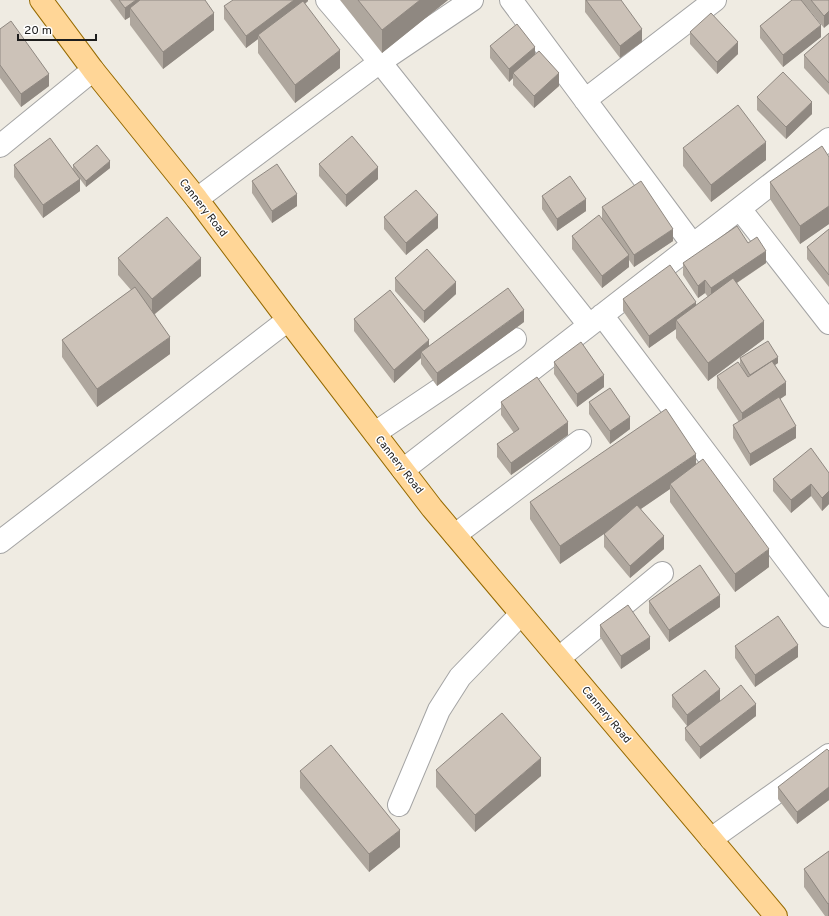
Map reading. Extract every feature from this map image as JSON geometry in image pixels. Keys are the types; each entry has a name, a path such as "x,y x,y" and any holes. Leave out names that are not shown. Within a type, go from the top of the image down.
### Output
{"main road":[{"name":"Cannery Road","path":"41,0 93,70 197,199 403,470 455,535 776,916"}],"street":[{"path":"327,0 596,320 829,616"},
{"path":"197,199 380,62 472,0"},
{"path":"511,0 693,245"},
{"path":"585,100 715,0"},
{"path":"0,146 93,70"},
{"path":"403,470 829,140"},
{"path":"740,208 829,323"},
{"path":"0,542 288,320"},
{"path":"375,433 515,339"},
{"path":"455,535 580,441"},
{"path":"559,658 662,573"},
{"path":"399,805 439,710 460,677 521,614"},
{"path":"711,839 829,755"}],"building":[{"path":"119,0 136,0 125,8"},
{"path":"140,0 205,0 214,13 163,52 130,8"},
{"path":"233,0 294,0 246,36 224,6"},
{"path":"358,0 420,0 382,30"},
{"path":"586,0 621,0 642,29 620,46"},
{"path":"792,0 801,0 821,25 783,55 760,26"},
{"path":"811,0 829,0 829,11 824,16"},
{"path":"303,1 340,50 295,85 258,35"},
{"path":"711,13 738,42 717,62 690,32"},
{"path":"11,21 49,74 21,94 0,65 0,29"},
{"path":"517,24 535,47 509,69 490,46"},
{"path":"829,33 829,83 804,55"},
{"path":"539,51 559,73 534,96 513,73"},
{"path":"783,72 812,102 786,127 757,97"},
{"path":"738,105 766,142 711,185 683,148"},
{"path":"352,136 378,167 346,195 319,164"},
{"path":"50,138 80,179 43,205 14,165"},
{"path":"97,145 110,161 86,181 73,165"},
{"path":"822,146 829,157 829,206 800,226 770,182"},
{"path":"277,164 297,194 272,211 252,181"},
{"path":"570,176 586,199 557,219 542,196"},
{"path":"641,181 673,229 634,255 602,207"},
{"path":"416,190 438,215 406,243 384,217"},
{"path":"599,215 629,255 602,276 572,236"},
{"path":"167,217 201,258 152,299 118,258"},
{"path":"737,226 748,243 757,237 766,251 711,288 705,280 698,286 683,263"},
{"path":"829,229 829,275 807,247"},
{"path":"427,249 456,282 424,311 395,278"},
{"path":"670,265 696,302 649,336 623,299"},
{"path":"733,278 764,321 708,363 676,320"},
{"path":"135,287 170,337 97,389 62,340"},
{"path":"508,288 524,310 437,373 421,352"},
{"path":"390,290 429,340 394,370 354,319"},
{"path":"768,341 778,357 750,375 740,358"},
{"path":"581,342 604,375 577,394 554,362"},
{"path":"772,361 786,382 742,413 717,376 738,362 748,377"},
{"path":"537,377 568,422 511,463 497,444 519,429 501,402"},
{"path":"610,388 630,417 610,431 589,402"},
{"path":"779,397 796,426 750,454 733,425"},
{"path":"666,409 696,454 560,546 530,502"},
{"path":"811,448 829,473 829,491 822,498 811,484 791,500 773,479"},
{"path":"703,459 769,549 735,574 670,484"},
{"path":"637,505 664,536 630,566 604,534"},
{"path":"700,565 720,595 669,630 649,601"},
{"path":"628,605 650,637 621,656 600,625"},
{"path":"778,616 798,645 755,675 735,646"},
{"path":"705,670 720,689 687,715 672,695"},
{"path":"741,685 756,704 700,747 685,728"},
{"path":"502,713 541,758 475,815 436,770"},
{"path":"331,745 400,830 369,854 300,771"},
{"path":"827,749 829,751 829,787 797,812 778,787"},
{"path":"829,851 829,903 828,904 804,869"}]}
